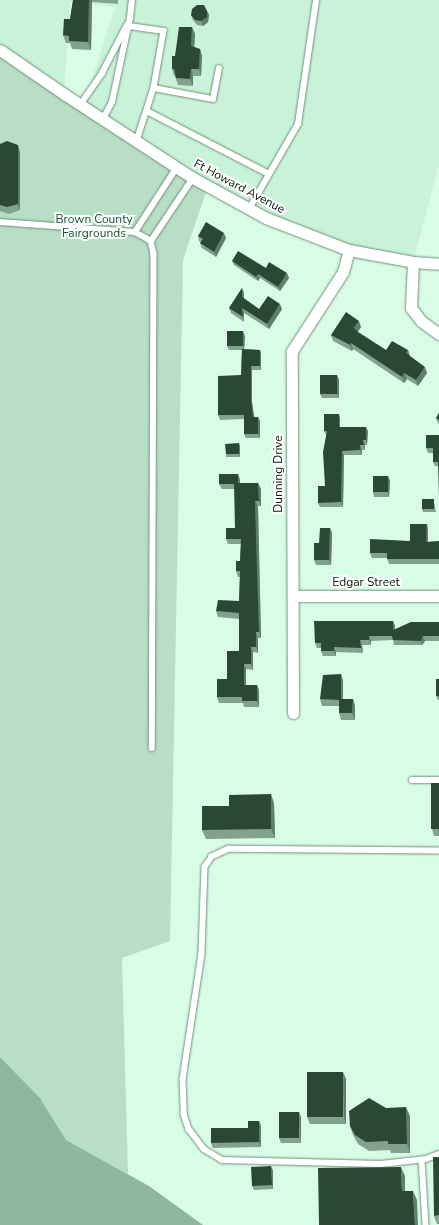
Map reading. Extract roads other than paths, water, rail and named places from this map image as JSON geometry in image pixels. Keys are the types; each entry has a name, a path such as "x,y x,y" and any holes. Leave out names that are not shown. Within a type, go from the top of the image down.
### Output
{"street":[{"name":"Ft Howard Avenue","path":"0,50 80,105 193,178 250,209 348,250 413,262 439,264"},
{"name":"Dunning Drive","path":"293,713 292,350 343,272 348,250"},
{"path":"413,262 411,308 421,321 439,334"},
{"name":"Edgar Street","path":"292,596 439,596"}],"lane":[{"path":"102,119 112,102 129,26 132,0"},
{"path":"250,209 298,124 316,0"},
{"path":"80,105 102,73 130,18"},
{"path":"129,26 164,31 154,88 137,141"},
{"path":"154,88 213,99 219,69"},
{"path":"146,111 269,174"},
{"path":"135,232 177,167"},
{"path":"152,748 154,254 151,241 193,178"},
{"path":"0,222 135,232 151,241"},
{"path":"412,780 439,780"},
{"path":"439,851 229,849 212,857 205,866 202,954 183,1079 184,1114 188,1129 204,1150 222,1160 381,1164 422,1160 439,1154"},
{"path":"422,1160 426,1225"}],"park label":[{"name":"Brown County Fairgrounds","path":"94,227"}]}
